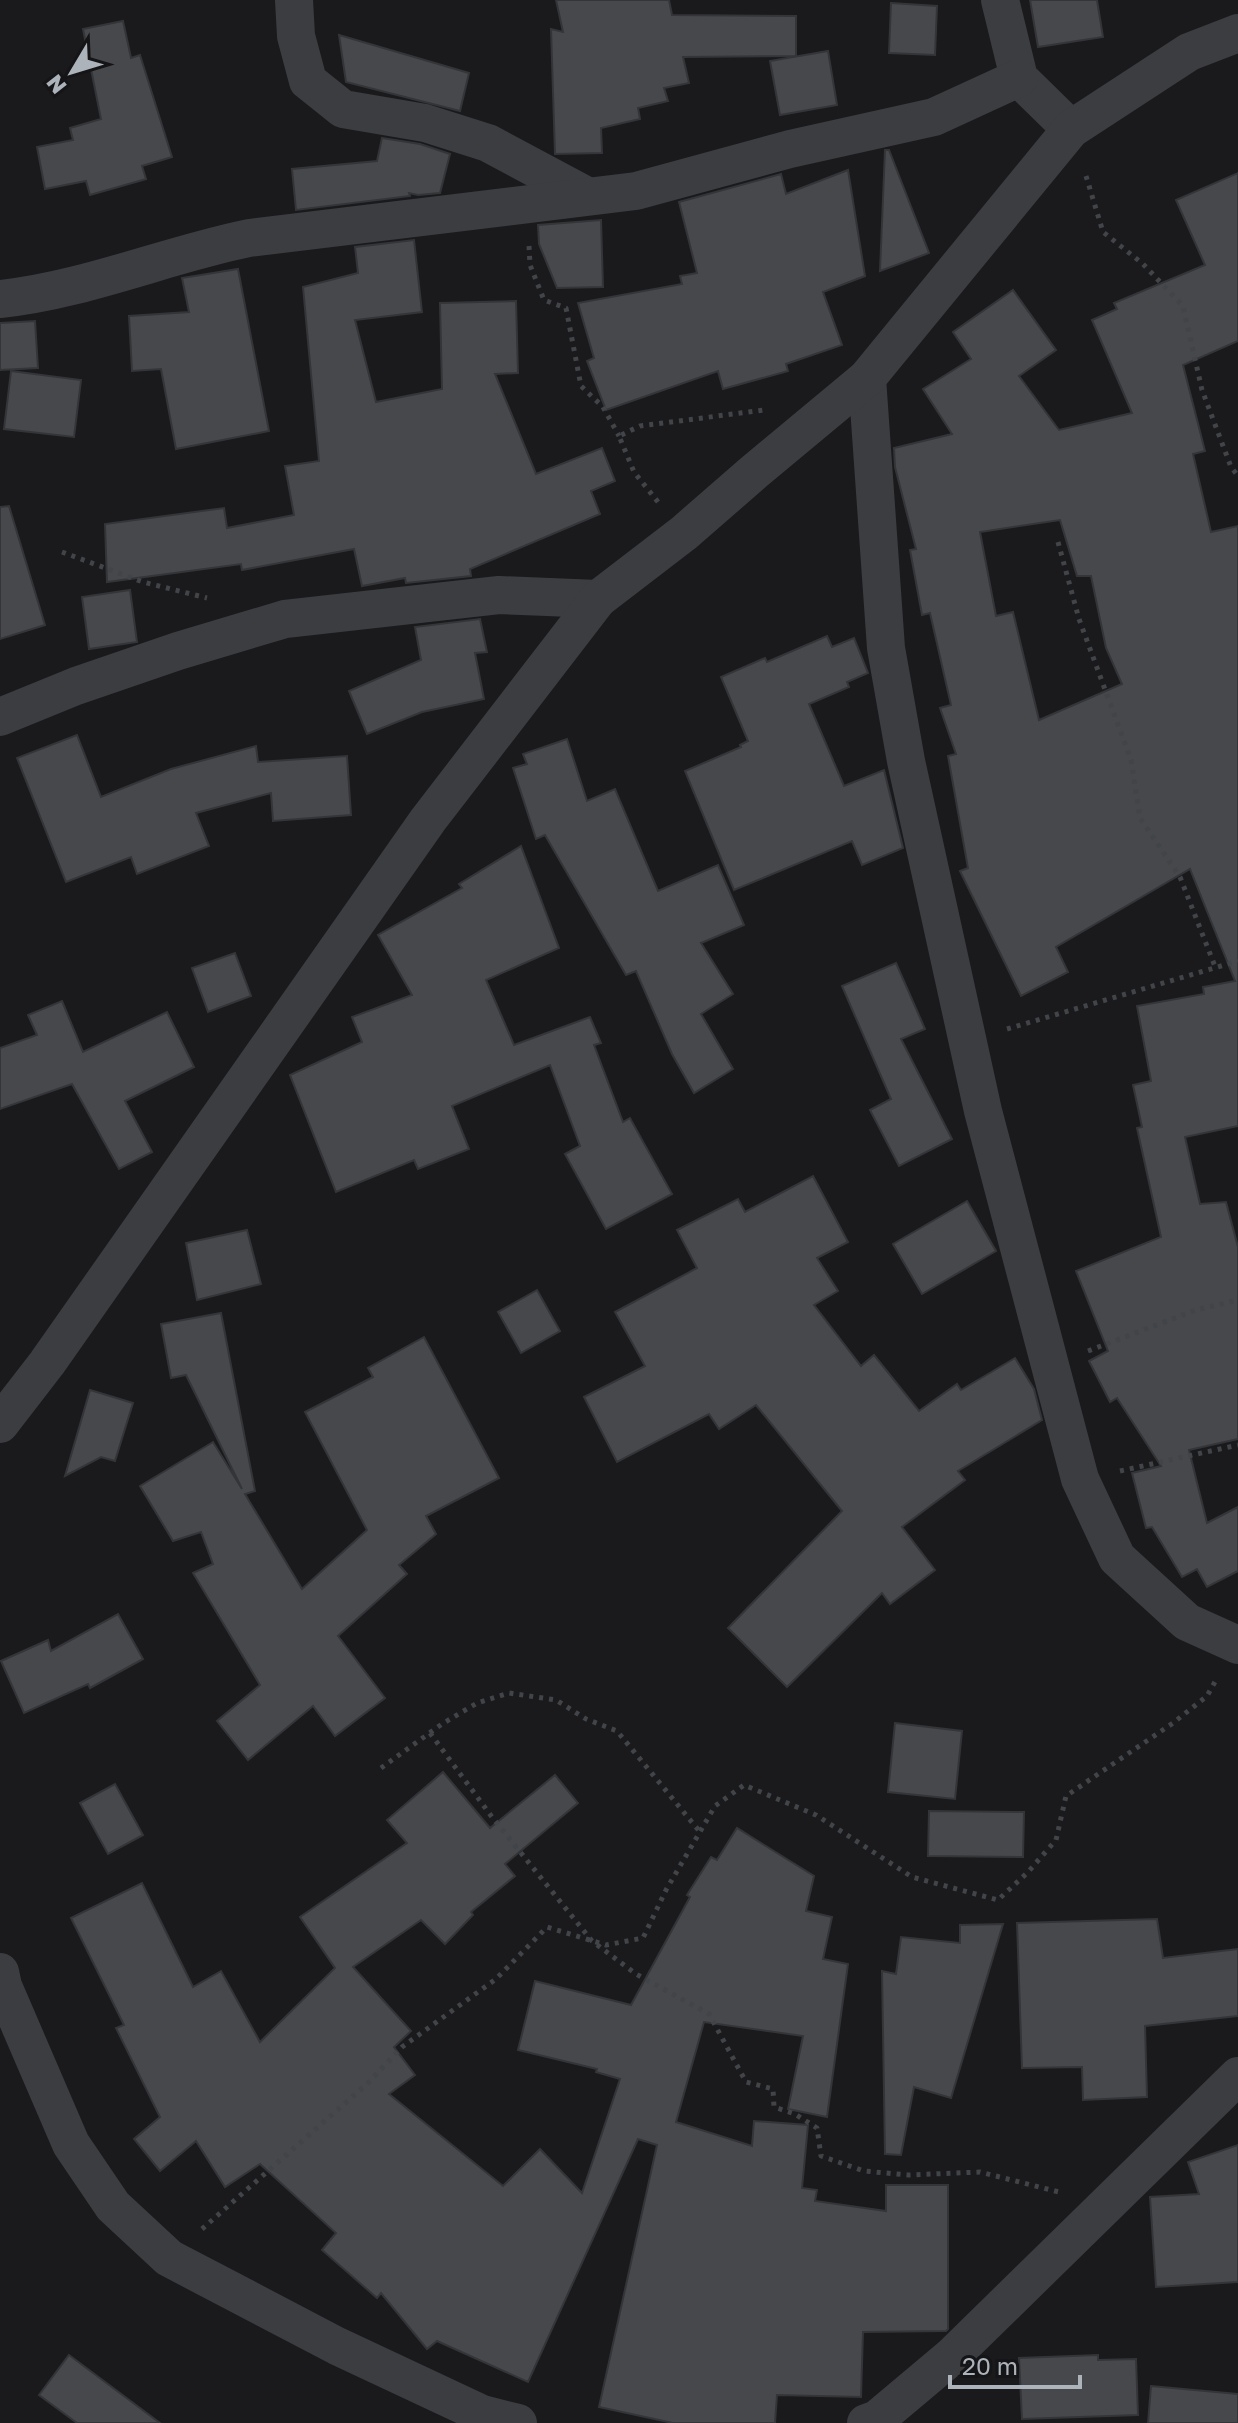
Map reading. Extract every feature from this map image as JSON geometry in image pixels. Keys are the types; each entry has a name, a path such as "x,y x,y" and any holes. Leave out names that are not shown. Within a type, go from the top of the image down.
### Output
{"street":[{"path":"294,0 296,36 308,81 343,109 425,123 488,143 587,196"},
{"path":"1000,0 1019,78 1071,129"},
{"path":"0,1424 56,1351 428,820 598,599 684,533 867,378 1071,129 1189,52 1238,33"},
{"path":"0,299 249,238 636,191 790,149 934,117 1019,78"},
{"path":"867,378 886,648 906,761 983,1111 1080,1479 1117,1558 1187,1622 1237,1645"},
{"path":"0,717 148,661 285,619 499,595 598,599"},
{"path":"0,1972 3,1986 71,2144 113,2206 169,2258 337,2346 482,2414 518,2423"},
{"path":"866,2423 877,2419 952,2356 1238,2076"}],"path":[{"path":"1071,129 1103,232 1143,264 1183,306 1202,390 1231,467 1238,476"},
{"path":"528,205 530,265 544,300 566,308 581,386 603,407 634,472 684,533"},
{"path":"619,436 640,426 778,408 819,417"},
{"path":"1058,542 1079,619 1131,760 1140,818 1180,877 1216,969"},
{"path":"62,552 143,582 221,602"},
{"path":"968,1041 1238,961"},
{"path":"1050,1366 1196,1310 1238,1300"},
{"path":"1080,1479 1238,1445"},
{"path":"169,2258 368,2083 402,2047 496,1979 547,1927 606,1945 643,1938 666,1890 715,1806 744,1785 816,1815 912,1877 998,1900 1056,1840 1066,1796 1207,1696 1237,1645"},
{"path":"381,1768 477,1703 509,1693 556,1700 586,1719 617,1731 700,1832"},
{"path":"430,1733 492,1817 592,1941 636,1974 709,2014 746,2082 773,2089 774,2107 795,2114 817,2128 821,2156 864,2171 908,2175 980,2172 1040,2189 1111,2201"}],"building":[{"path":"556,0 669,0 672,15 796,16 796,56 683,57 689,83 664,88 668,101 638,108 640,119 601,128 602,153 555,154 551,29 563,32"},
{"path":"1030,0 1097,0 1103,37 1038,47"},
{"path":"891,3 937,6 935,55 889,53"},
{"path":"123,21 131,58 140,55 172,157 142,166 146,179 90,195 86,181 45,189 37,147 73,140 70,128 101,119 83,29"},
{"path":"339,35 469,73 460,111 346,82"},
{"path":"828,51 837,105 780,115 770,61"},
{"path":"382,138 420,144 450,154 440,193 409,193 410,196 296,210 292,169 377,161"},
{"path":"885,150 889,150 929,253 880,271"},
{"path":"848,170 865,276 823,292 842,345 786,364 788,371 723,389 718,371 606,410 587,361 594,358 578,303 682,284 680,276 697,273 679,202 781,174 786,194"},
{"path":"1238,173 1238,341 1183,365 1205,451 1193,454 1211,532 1238,526 1238,1126 1185,1137 1200,1204 1226,1202 1238,1247 1238,1439 1189,1450 1207,1523 1238,1507 1238,1571 1207,1587 1197,1569 1182,1577 1152,1527 1146,1528 1132,1473 1161,1466 1117,1398 1110,1402 1089,1361 1108,1351 1076,1271 1161,1237 1137,1128 1142,1127 1133,1085 1151,1081 1137,1006 1204,994 1203,987 1235,981 1190,869 1056,947 1068,972 1021,996 960,871 968,868 948,756 956,754 940,708 951,705 930,613 922,615 910,550 916,549 895,467 894,448 952,434 923,389 971,359 953,332 1013,290 1056,350 1019,376 1059,430 1132,413 1092,320 1117,309 1114,303 1205,265 1176,200","holes":["1060,520 1077,576 1091,576 1106,648 1122,684 1039,720 1013,612 996,616 980,532"]},
{"path":"601,220 603,287 557,288 539,244 538,225"},
{"path":"414,240 422,312 355,320 376,402 442,389 440,303 516,301 518,373 495,374 536,474 602,448 615,481 591,491 600,514 470,569 471,576 406,583 405,578 362,586 354,549 242,570 241,564 107,582 105,524 224,508 227,528 294,515 285,466 319,461 303,287 358,273 355,247"},
{"path":"238,269 269,431 176,449 161,369 132,371 129,316 189,312 182,278"},
{"path":"35,321 38,368 0,370 0,323"},
{"path":"11,371 81,380 74,437 4,429"},
{"path":"9,506 45,625 0,639 0,507"},
{"path":"130,590 137,642 89,649 82,597"},
{"path":"480,619 487,652 475,653 484,699 422,712 367,734 349,691 421,660 415,627"},
{"path":"827,636 832,647 854,638 868,673 847,682 849,687 809,704 844,786 884,770 903,848 862,865 852,841 734,890 685,771 741,747 748,741 721,677 765,658 767,662"},
{"path":"77,735 101,797 171,769 256,746 258,762 347,756 351,815 273,821 271,793 196,813 209,846 137,874 131,857 66,882 17,758"},
{"path":"567,739 587,801 615,789 658,891 718,865 744,925 701,943 733,994 701,1014 733,1069 694,1093 672,1054 636,971 626,975 545,835 536,839 513,768 527,764 523,754"},
{"path":"521,846 559,948 486,980 514,1045 590,1017 601,1043 594,1045 623,1122 630,1118 672,1194 606,1229 565,1154 580,1146 550,1065 452,1106 469,1149 418,1169 414,1160 336,1192 290,1075 362,1042 352,1017 412,995 378,935 462,888 459,884"},
{"path":"235,953 251,996 208,1012 192,968"},
{"path":"896,963 925,1029 901,1039 952,1139 899,1166 870,1110 891,1099 842,986"},
{"path":"62,1001 83,1052 167,1012 194,1067 125,1101 152,1152 119,1169 72,1084 0,1109 0,1048 37,1035 28,1015"},
{"path":"813,1176 848,1242 817,1258 838,1291 814,1305 861,1366 874,1355 919,1411 957,1384 961,1390 1015,1358 1034,1389 1042,1420 958,1471 965,1480 902,1527 935,1570 890,1604 882,1593 787,1687 728,1628 842,1511 756,1405 719,1429 709,1414 617,1462 584,1397 645,1366 615,1312 697,1268 677,1230 738,1199 745,1212"},
{"path":"967,1201 996,1251 922,1294 893,1244"},
{"path":"247,1230 261,1284 197,1300 186,1243"},
{"path":"537,1290 560,1331 521,1353 498,1312"},
{"path":"221,1313 255,1491 245,1494 302,1589 367,1530 305,1412 373,1377 368,1368 424,1337 499,1478 426,1516 436,1534 399,1565 407,1574 338,1636 385,1698 335,1736 313,1706 248,1760 217,1721 260,1685 193,1573 213,1564 201,1532 173,1541 140,1486 213,1442 242,1489 186,1375 171,1378 161,1324"},
{"path":"90,1390 133,1403 115,1461 101,1457 65,1476"},
{"path":"118,1614 143,1659 90,1688 88,1684 24,1713 1,1661 48,1640 51,1651"},
{"path":"895,1723 962,1731 955,1799 888,1792"},
{"path":"443,1772 490,1828 555,1775 578,1803 505,1864 515,1876 471,1912 473,1915 445,1944 421,1920 353,1967 411,2031 394,2047 415,2075 389,2094 503,2186 540,2149 582,2193 620,2079 596,2072 597,2069 518,2050 535,1981 631,2005 690,1897 687,1895 711,1857 717,1860 737,1828 814,1876 806,1911 832,1917 823,1959 848,1964 827,2117 788,2109 803,2036 704,2022 676,2122 752,2146 754,2121 808,2125 802,2188 817,2190 815,2201 886,2211 886,2185 948,2185 946,2331 863,2332 861,2397 777,2395 775,2423 673,2423 599,2407 657,2145 638,2139 528,2382 437,2341 427,2349 381,2293 377,2298 322,2250 336,2233 260,2164 225,2187 196,2141 160,2171 134,2139 160,2117 116,2028 124,2025 71,1918 142,1883 193,1987 221,1971 260,2042 335,1968 300,1917 407,1843 387,1820"},
{"path":"115,1784 143,1835 108,1854 80,1803"},
{"path":"929,1811 1024,1812 1023,1857 928,1856"},
{"path":"1157,1919 1163,1958 1238,1949 1238,2016 1145,2026 1147,2097 1083,2100 1082,2067 1022,2068 1017,1923"},
{"path":"1003,1924 951,2098 914,2087 901,2155 885,2154 882,1971 896,1974 901,1937 960,1943 960,1925"},
{"path":"1238,2145 1238,2282 1156,2287 1150,2197 1199,2194 1188,2162"},
{"path":"69,2355 160,2423 77,2423 39,2395"},
{"path":"1098,2355 1098,2360 1136,2359 1138,2415 1022,2419 1019,2358"},
{"path":"1151,2386 1238,2394 1238,2423 1148,2423"}]}
